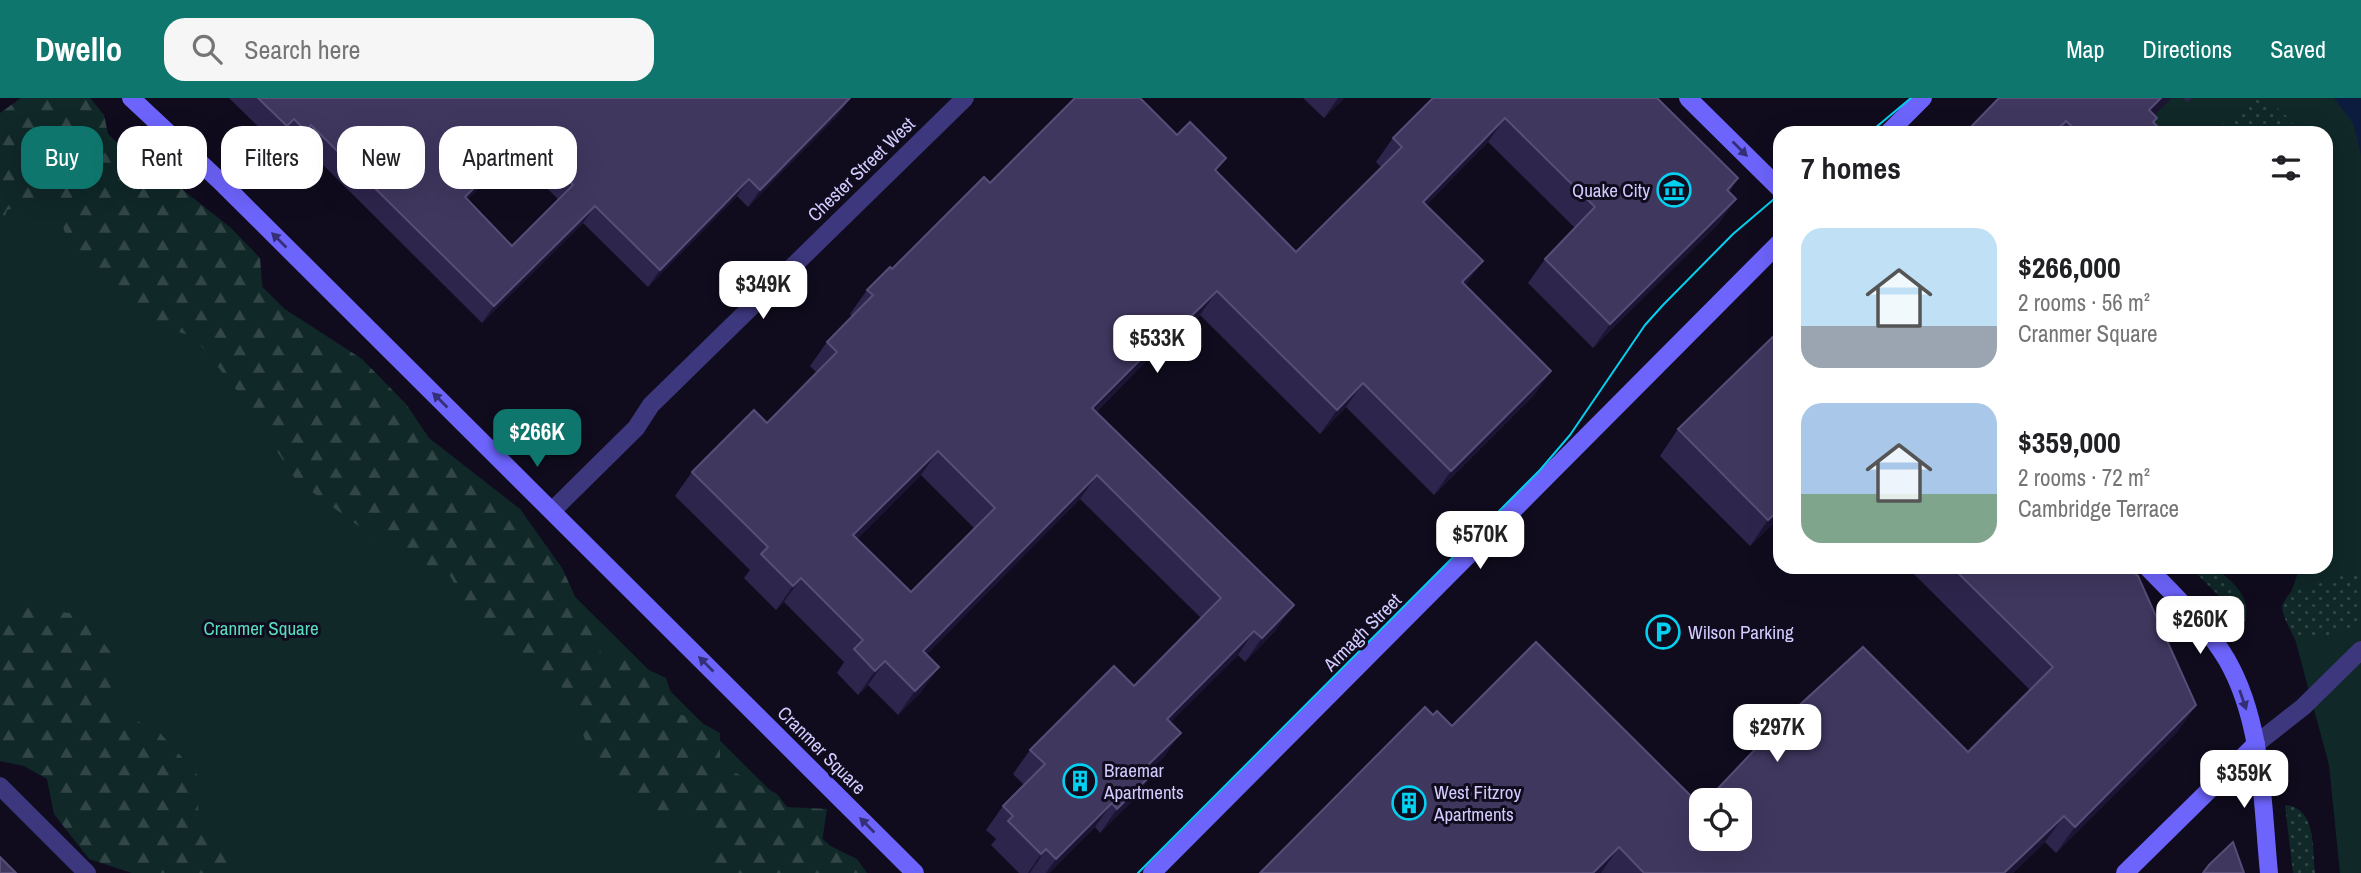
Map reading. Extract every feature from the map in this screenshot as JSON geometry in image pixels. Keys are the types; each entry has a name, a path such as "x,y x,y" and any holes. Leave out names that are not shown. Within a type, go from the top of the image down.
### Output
{"main road":[{"name":"Cranmer Square","path":"131,98 215,176 915,873"},
{"path":"1688,98 1773,181"},
{"path":"1895,126 1923,98"},
{"name":"Armagh Street","path":"1152,873 1773,249"},
{"path":"2153,574 2196,620 2227,660 2244,700 2256,744 2269,873"},
{"path":"2125,873 2256,744"}],"street":[{"name":"Chester Street West","path":"552,512 636,428 651,405 965,98"},
{"path":"2256,744 2303,707 2361,650"},
{"path":"0,786 87,873"}],"green space":[{"path":"21,98 90,98 104,115 114,162 117,161 117,189 182,189 231,228 260,258 263,295 362,359 406,404 429,438 520,509 562,568 601,653 636,664 666,678 678,714 693,718 720,733 720,765 777,794 787,807 827,809 822,842 857,859 867,873 712,873 709,835 699,816 660,819 602,778 562,687 496,650 471,614 449,574 395,553 296,480 238,392 194,337 146,321 73,257 53,196 7,210 0,232 0,113"},
{"name":"Cranmer Square","path":"72,98 100,126 21,126 21,189 103,189 103,129 117,143 117,189 164,189 787,807 861,873 163,873 0,711 0,136"},
{"path":"1999,98 2361,98 2361,873 2340,873 2329,765 2295,639 2282,605 2291,592 2297,574 2333,574 2333,126 1971,126"},
{"path":"2260,98 2272,104 2294,126 2221,126 2248,101"},
{"path":"2361,570 2361,619 2338,633 2295,639 2283,609 2291,592"},
{"path":"2197,574 2222,574 2234,585 2246,604 2245,622"},
{"path":"0,599 6,604 83,615 114,657 117,710 161,734 197,774 199,829 222,850 236,873 132,873 89,859 54,814 47,779 24,766 0,761"},
{"path":"2285,805 2303,813 2308,821 2313,841 2315,873 2293,873"}],"water":[{"path":"2334,98 2361,98 2361,155 2353,123"}],"building":[{"path":"258,98 850,98 760,190 749,179 660,270 595,206 494,306 376,189 425,189 425,126 337,126 337,151 323,137 323,126 301,126 294,119 287,126"},
{"path":"1075,98 1140,98 1177,135 1190,122 1226,158 1215,170 1296,252 1402,147 1393,138 1433,98 1657,98 1738,178 1727,190 1736,199 1610,324 1545,259 1595,207 1505,118 1423,202 1483,261 1462,282 1551,371 1451,471 1363,383 1337,410 1217,291 1175,332 1172,328 1092,408 1294,605 1262,638 1254,631 1167,719 1181,733 1147,766 1154,772 1117,809 1112,803 1056,859 1046,849 1041,854 1008,821 1013,816 1003,806 1045,764 1030,750 1114,666 1134,686 1221,598 1097,475 923,651 939,667 915,691 885,661 875,671 854,649 863,640 801,578 793,586 761,554 768,547 692,472 754,410 767,423 837,352 827,342 873,295 867,290 890,267 892,269 984,177 990,183","holes":["938,451 995,508 911,592 853,535"]},
{"path":"1999,98 2161,98 2149,110 2157,118 2153,122 2157,126 2071,126 2066,121 2061,126 1972,126"},
{"path":"1773,337 1773,515 1768,520 1678,429"},
{"path":"1959,574 2138,576 2196,705 2075,827 2064,816 2004,873 1644,873 1619,847 1593,873 1260,873 1425,707 1433,715 1437,711 1452,726 1536,642 1689,794 1689,851 1752,851 1752,788 1718,788 1781,722 1863,647 1968,752 2053,667"},
{"path":"2233,842 2244,873 2203,873 2209,865"},
{"path":"0,857 16,873 0,873"}],"tram line":[{"path":"1877,126 1911,98"},
{"path":"1138,873 1540,470 1570,435 1645,325 1733,234 1773,200"}],"place":[{"name":"Quake City","path":"1674,190"},
{"name":"Wilson Parking","path":"1663,632"},
{"name":"Braemar Apartments","path":"1080,781"},
{"name":"West Fitzroy Apartments","path":"1409,803"}]}
